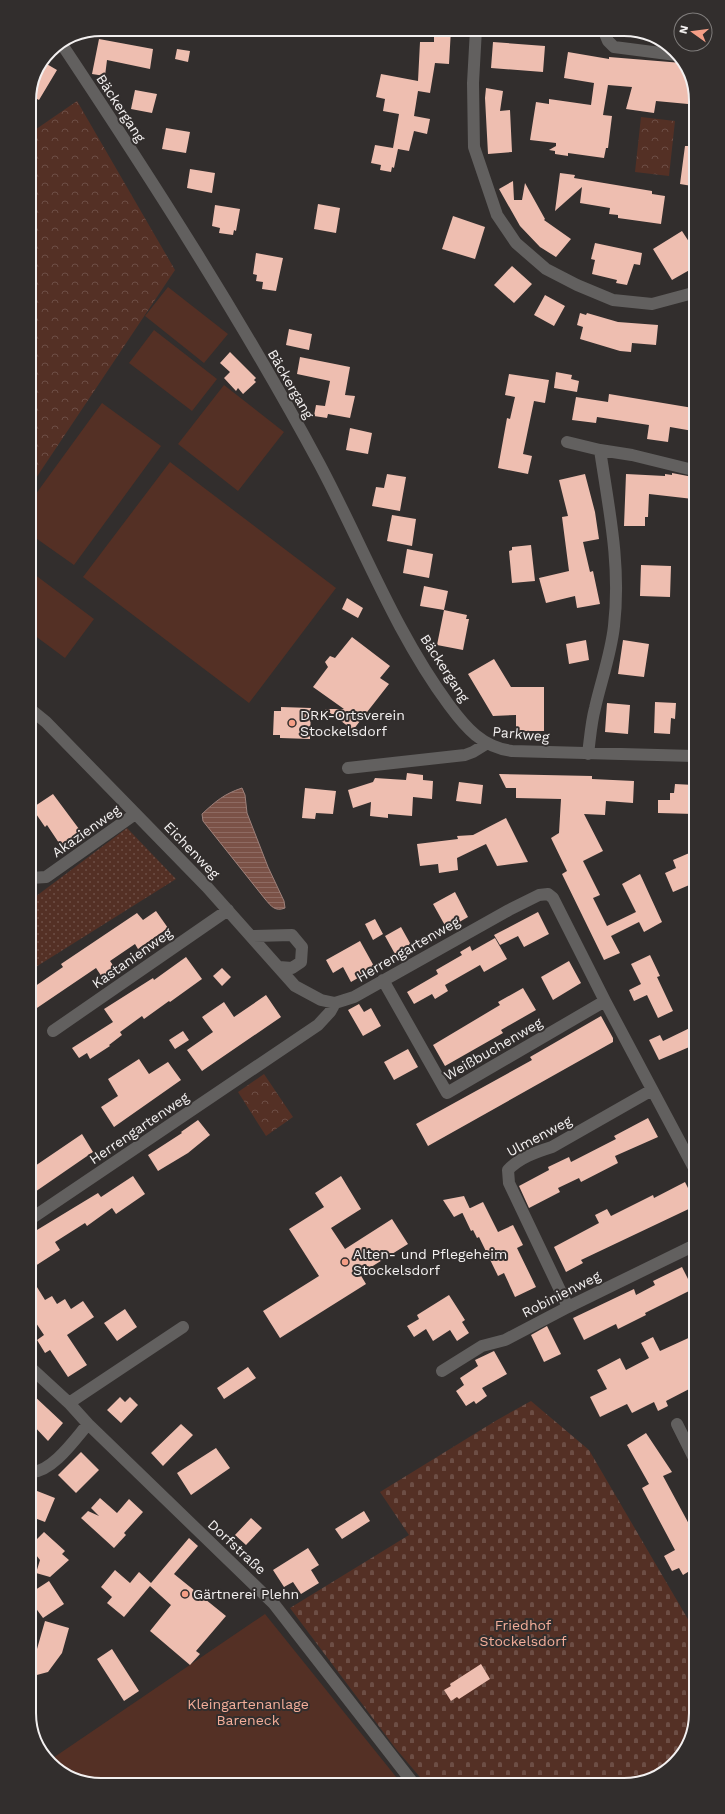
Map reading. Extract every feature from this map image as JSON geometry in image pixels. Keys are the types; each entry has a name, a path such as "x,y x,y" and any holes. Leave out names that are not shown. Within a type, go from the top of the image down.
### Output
{"street":[{"path":"476,36 473,83 474,147 497,214 516,243 546,269 577,285 613,300 652,304 689,294"},
{"path":"606,36 608,41 614,47 669,54"},
{"name":"Bäckergang","path":"64,48 99,98 230,308 320,465 407,637 435,684 468,730 486,744"},
{"path":"567,442 600,450 632,455 689,469"},
{"path":"588,754 594,710 605,672 614,626 617,575 613,534 600,450"},
{"name":"Eichenweg","path":"36,714 46,722 228,910 296,986 321,1000 335,1003"},
{"name":"Parkweg","path":"348,768 465,755 486,744 495,748 512,751 689,756"},
{"name":"Akazienweg","path":"36,878 46,877 135,814"},
{"name":"Herrengartenweg","path":"36,1215 318,1025 330,1012 335,1003 354,997 509,910 539,895 548,894 553,898 689,1159"},
{"name":"Kastanienweg","path":"53,1031 228,910"},
{"path":"251,936 292,936 302,947 301,962 292,968 279,967"},
{"name":"Weißbuchenweg","path":"382,980 447,1093 605,1000"},
{"name":"Ulmenweg","path":"568,1306 508,1183 508,1170 519,1161 536,1152 552,1147 652,1090"},
{"name":"Robinienweg","path":"442,1371 482,1346 505,1340 568,1306 689,1248"},
{"path":"69,1403 183,1327"},
{"name":"Dorfstraße","path":"36,1373 69,1403 88,1424 274,1604 409,1778"},
{"path":"36,1471 45,1468 57,1459 88,1424"},
{"path":"677,1424 689,1448"}],"green space":[{"path":"77,101 175,270 36,478 36,129"},
{"path":"641,117 675,121 669,176 635,172"},
{"path":"168,287 228,334 204,363 145,316"},
{"path":"154,330 217,379 192,411 129,363"},
{"path":"224,385 284,432 238,491 178,444"},
{"path":"102,403 161,446 74,565 36,538 36,494"},
{"path":"170,462 336,588 249,703 83,577"},
{"path":"36,576 94,619 65,658 36,636"},
{"path":"127,828 176,879 36,967 36,896"},
{"path":"264,1074 293,1117 266,1136 238,1092"},
{"name":"Friedhof Stockelsdorf","path":"531,1401 589,1450 689,1621 689,1713 686,1734 676,1752 667,1762 645,1775 624,1778 421,1778 396,1749 290,1608 409,1535 380,1492 497,1420"},
{"name":"Kleingartenanlage Bareneck","path":"265,1614 397,1778 97,1778 80,1775 62,1765 54,1757"}],"shaded area":[{"path":"242,788 245,795 247,813 268,867 284,901 285,908 276,909 269,904 203,821 202,814 220,798"}],"building":[{"path":"434,36 451,36 449,64 435,63 430,93 418,91 414,116 430,119 427,134 414,131 409,151 398,149 394,168 392,167 391,172 380,170 381,165 371,163 375,145 393,148 399,114 383,111 385,99 376,97 381,74 418,81 420,42 434,42"},
{"path":"99,39 153,49 150,69 107,60 105,76 92,74"},
{"path":"493,42 545,46 543,72 491,68"},
{"path":"177,49 190,51 188,62 175,59"},
{"path":"568,52 609,59 609,57 676,63 686,80 689,97 688,104 656,101 654,113 626,109 632,87 608,85 603,115 612,116 608,148 606,148 604,158 568,153 568,156 555,154 555,151 549,150 556,146 556,143 530,140 536,102 549,104 549,99 591,105 594,83 564,78"},
{"path":"48,64 57,70 39,100 36,98 38,84"},
{"path":"486,88 503,91 500,111 510,110 512,152 488,154 485,98"},
{"path":"135,90 157,94 152,113 131,109"},
{"path":"166,128 190,132 186,153 162,149"},
{"path":"685,146 689,146 689,186 680,184"},
{"path":"190,169 215,173 212,193 187,188"},
{"path":"560,173 575,175 574,178 652,191 652,194 665,196 661,224 618,218 618,215 609,214 610,208 580,203 582,187 555,211"},
{"path":"513,181 514,200 522,200 525,183 545,219 544,220 571,239 556,257 540,247 520,226 499,189"},
{"path":"318,204 340,208 336,233 314,229"},
{"path":"215,205 240,209 236,231 234,230 233,235 219,233 220,228 212,226"},
{"path":"453,216 485,227 475,259 442,249"},
{"path":"682,231 689,242 689,270 672,280 653,249"},
{"path":"595,243 642,253 640,265 634,264 627,285 616,283 617,280 592,274 595,260 591,259"},
{"path":"256,253 283,258 276,291 262,289 263,282 256,281 257,275 253,274"},
{"path":"512,266 532,284 514,303 494,285"},
{"path":"545,295 565,306 554,326 534,315"},
{"path":"580,313 586,315 587,313 618,322 658,325 656,345 632,343 631,352 620,351 580,339 583,327 577,325"},
{"path":"289,329 312,334 309,350 286,345"},
{"path":"230,352 256,378 254,380 256,382 243,394 238,388 236,391 224,378 230,372 220,363"},
{"path":"300,357 350,367 345,395 355,396 350,418 328,414 327,418 314,416 316,405 325,406 330,381 297,374"},
{"path":"556,372 572,375 571,379 579,381 577,392 554,388"},
{"path":"509,374 549,380 545,403 534,401 523,454 532,456 528,474 498,468 507,418 510,419 515,397 505,395"},
{"path":"609,394 689,407 689,430 670,427 668,442 647,439 649,425 597,417 596,423 572,420 576,397 608,402"},
{"path":"350,428 372,433 368,454 346,450"},
{"path":"672,473 689,476 689,499 649,494 648,517 645,517 645,526 624,526 626,474 672,475"},
{"path":"387,474 406,477 400,511 372,506 376,487 384,488"},
{"path":"585,474 595,512 599,539 583,542 590,572 593,571 600,604 577,608 575,596 546,603 539,578 569,571 562,517 568,516 559,480"},
{"path":"392,515 416,519 412,546 387,541"},
{"path":"531,545 535,581 512,583 509,551 512,550 512,547"},
{"path":"407,549 433,554 429,578 403,573"},
{"path":"641,565 671,566 670,597 640,596"},
{"path":"424,586 448,591 444,610 420,606"},
{"path":"347,598 363,608 358,618 342,609"},
{"path":"444,610 467,615 466,619 469,619 463,650 437,645"},
{"path":"352,637 390,666 380,678 389,684 353,730 325,709 344,709 313,687 328,667 325,662 330,656 335,658"},
{"path":"586,640 589,660 569,664 566,644"},
{"path":"623,640 649,644 644,677 618,674"},
{"path":"494,659 511,687 544,687 544,731 516,731 516,715 493,716 468,674"},
{"path":"655,702 676,703 675,719 671,718 670,734 654,733"},
{"path":"607,703 630,705 628,734 605,732"},
{"name":"DRK-Ortsverein Stockelsdorf","path":"281,707 311,708 310,739 280,738 280,735 273,735 274,711 281,711"},
{"path":"407,773 423,775 423,780 433,781 432,799 413,797 412,816 388,814 388,818 370,816 371,802 353,808 348,790 373,782 375,778 406,780"},
{"path":"499,774 592,776 592,779 634,781 633,803 606,801 605,815 584,814 603,851 583,861 600,895 593,898 607,926 636,912 622,884 640,874 662,922 644,932 639,922 611,936 620,953 604,960 562,874 567,871 551,838 559,833 561,799 516,798 516,788 506,788"},
{"path":"459,782 483,785 481,804 456,801"},
{"path":"675,784 689,785 689,814 658,813 658,800 670,800 670,793 674,793"},
{"path":"305,788 336,791 333,814 316,813 315,819 302,818"},
{"path":"53,794 82,833 61,846 47,825 45,827 36,814 36,805"},
{"path":"506,818 528,862 497,866 486,844 457,858 458,870 439,873 438,864 420,866 417,844 458,839 457,836 473,835"},
{"path":"689,853 689,885 673,892 665,873 676,868 673,860"},
{"path":"455,892 468,917 447,929 433,904"},
{"path":"156,911 168,928 138,949 135,944 110,961 115,968 102,977 96,968 36,1009 36,986 63,967 61,964 137,913 143,920"},
{"path":"538,912 549,934 524,947 518,936 500,945 494,935"},
{"path":"375,919 383,934 373,940 365,924"},
{"path":"401,927 411,945 395,954 385,936"},
{"path":"495,938 507,959 484,972 480,965 445,985 448,991 435,999 432,994 414,1004 407,992 438,974 436,970 462,955 460,952 470,946 472,951"},
{"path":"360,941 375,968 351,982 343,967 333,973 326,960"},
{"path":"650,955 660,976 657,977 673,1011 658,1018 647,995 634,1001 629,990 641,984 631,964"},
{"path":"186,957 202,979 144,1019 142,1016 120,1032 122,1035 109,1045 110,1046 90,1059 87,1053 79,1058 72,1048 113,1022 104,1009 153,978 154,980"},
{"path":"569,961 581,983 553,1000 541,977"},
{"path":"222,968 231,977 222,986 213,976"},
{"path":"523,988 536,1010 501,1030 503,1033 445,1066 433,1045 500,1005 498,1002"},
{"path":"266,995 281,1017 202,1071 187,1050 213,1032 202,1017 224,1002 234,1017"},
{"path":"359,1004 364,1012 371,1008 381,1026 363,1036 348,1010"},
{"path":"601,1016 613,1038 613,1042 428,1146 416,1124 532,1060 530,1057"},
{"path":"689,1028 689,1047 659,1060 649,1040 660,1035 663,1041"},
{"path":"183,1031 189,1040 175,1049 169,1040"},
{"path":"408,1049 418,1067 394,1080 384,1062"},
{"path":"139,1059 149,1074 168,1062 181,1080 114,1127 101,1107 118,1096 108,1079"},
{"path":"648,1118 658,1137 615,1156 618,1163 581,1182 579,1178 558,1188 560,1192 529,1208 519,1186 549,1170 548,1167 569,1157 571,1162 616,1139 614,1136"},
{"path":"198,1120 210,1135 188,1153 158,1171 148,1155 182,1133 181,1132"},
{"path":"82,1134 93,1152 36,1191 36,1165"},
{"path":"133,1176 145,1194 116,1214 112,1208 87,1226 85,1223 55,1242 60,1250 36,1265 36,1231 98,1193 101,1197"},
{"name":"Alten- und Pflegeheim Stockelsdorf","path":"341,1176 361,1209 331,1228 345,1249 392,1219 408,1244 360,1274 366,1284 280,1338 263,1311 319,1276 289,1229 324,1207 315,1193"},
{"path":"685,1182 689,1190 689,1209 581,1260 583,1263 566,1272 554,1247 599,1223 595,1215 607,1209 611,1216 653,1195 654,1198"},
{"path":"464,1196 470,1209 454,1217 443,1200"},
{"path":"483,1202 498,1232 513,1225 523,1245 517,1248 536,1287 515,1297 504,1273 498,1276 479,1237 477,1238 473,1230 471,1231 462,1212"},
{"path":"682,1267 689,1281 689,1291 645,1313 646,1315 618,1329 616,1324 584,1340 573,1318 634,1289 636,1295 655,1285 653,1281"},
{"path":"36,1285 45,1300 52,1296 57,1304 65,1299 71,1309 83,1301 94,1317 67,1335 87,1365 68,1377 50,1350 45,1353 37,1340 44,1335 36,1323"},
{"path":"449,1295 465,1320 462,1322 469,1333 457,1341 450,1330 433,1341 426,1329 414,1337 407,1326 419,1319 417,1315"},
{"path":"125,1309 137,1327 117,1341 104,1323"},
{"path":"547,1326 561,1354 544,1362 531,1335"},
{"path":"653,1337 660,1351 689,1338 689,1389 666,1401 668,1406 658,1411 654,1402 632,1413 627,1404 600,1417 590,1397 607,1389 597,1370 620,1358 626,1370 649,1358 641,1343"},
{"path":"494,1351 507,1374 482,1388 487,1396 476,1404 474,1401 466,1406 456,1391 464,1385 460,1378 478,1366 475,1360"},
{"path":"248,1367 256,1378 224,1399 217,1388"},
{"path":"120,1397 125,1402 130,1397 138,1405 121,1423 107,1410"},
{"path":"36,1398 63,1423 48,1441 36,1428"},
{"path":"181,1424 193,1435 163,1466 151,1453"},
{"path":"646,1433 672,1472 663,1476 689,1524 689,1571 683,1575 679,1568 672,1571 664,1556 675,1550 642,1488 649,1484 627,1445"},
{"path":"216,1448 230,1468 191,1495 177,1473"},
{"path":"81,1452 99,1470 76,1493 58,1475"},
{"path":"36,1491 55,1498 45,1522 36,1519"},
{"path":"100,1498 117,1513 129,1499 143,1512 124,1533 126,1535 114,1548 81,1518 88,1511 99,1516 91,1508"},
{"path":"364,1511 370,1521 342,1539 335,1529"},
{"path":"251,1518 262,1528 246,1545 235,1535"},
{"path":"44,1532 65,1551 62,1554 69,1560 50,1577 36,1573 40,1560 36,1555 36,1540"},
{"path":"189,1538 198,1546 174,1574 226,1616 196,1651 200,1654 190,1665 150,1631 171,1605 150,1586 124,1617 107,1603 112,1597 101,1587 115,1570 130,1583 139,1572 151,1583"},
{"path":"308,1548 319,1565 311,1570 319,1583 301,1594 293,1582 284,1587 273,1570"},
{"path":"49,1581 64,1604 43,1618 36,1608 36,1589"},
{"path":"45,1621 69,1628 62,1653 48,1672 36,1675 37,1649"},
{"path":"112,1649 139,1691 124,1701 97,1659"},
{"path":"481,1664 490,1679 459,1699 457,1697 451,1701 444,1690 451,1686 450,1684"}],"place":[{"name":"DRK-Ortsverein Stockelsdorf","path":"292,723"},
{"name":"Alten- und Pflegeheim Stockelsdorf","path":"345,1262"},
{"name":"Gärtnerei Plehn","path":"185,1594"}]}
